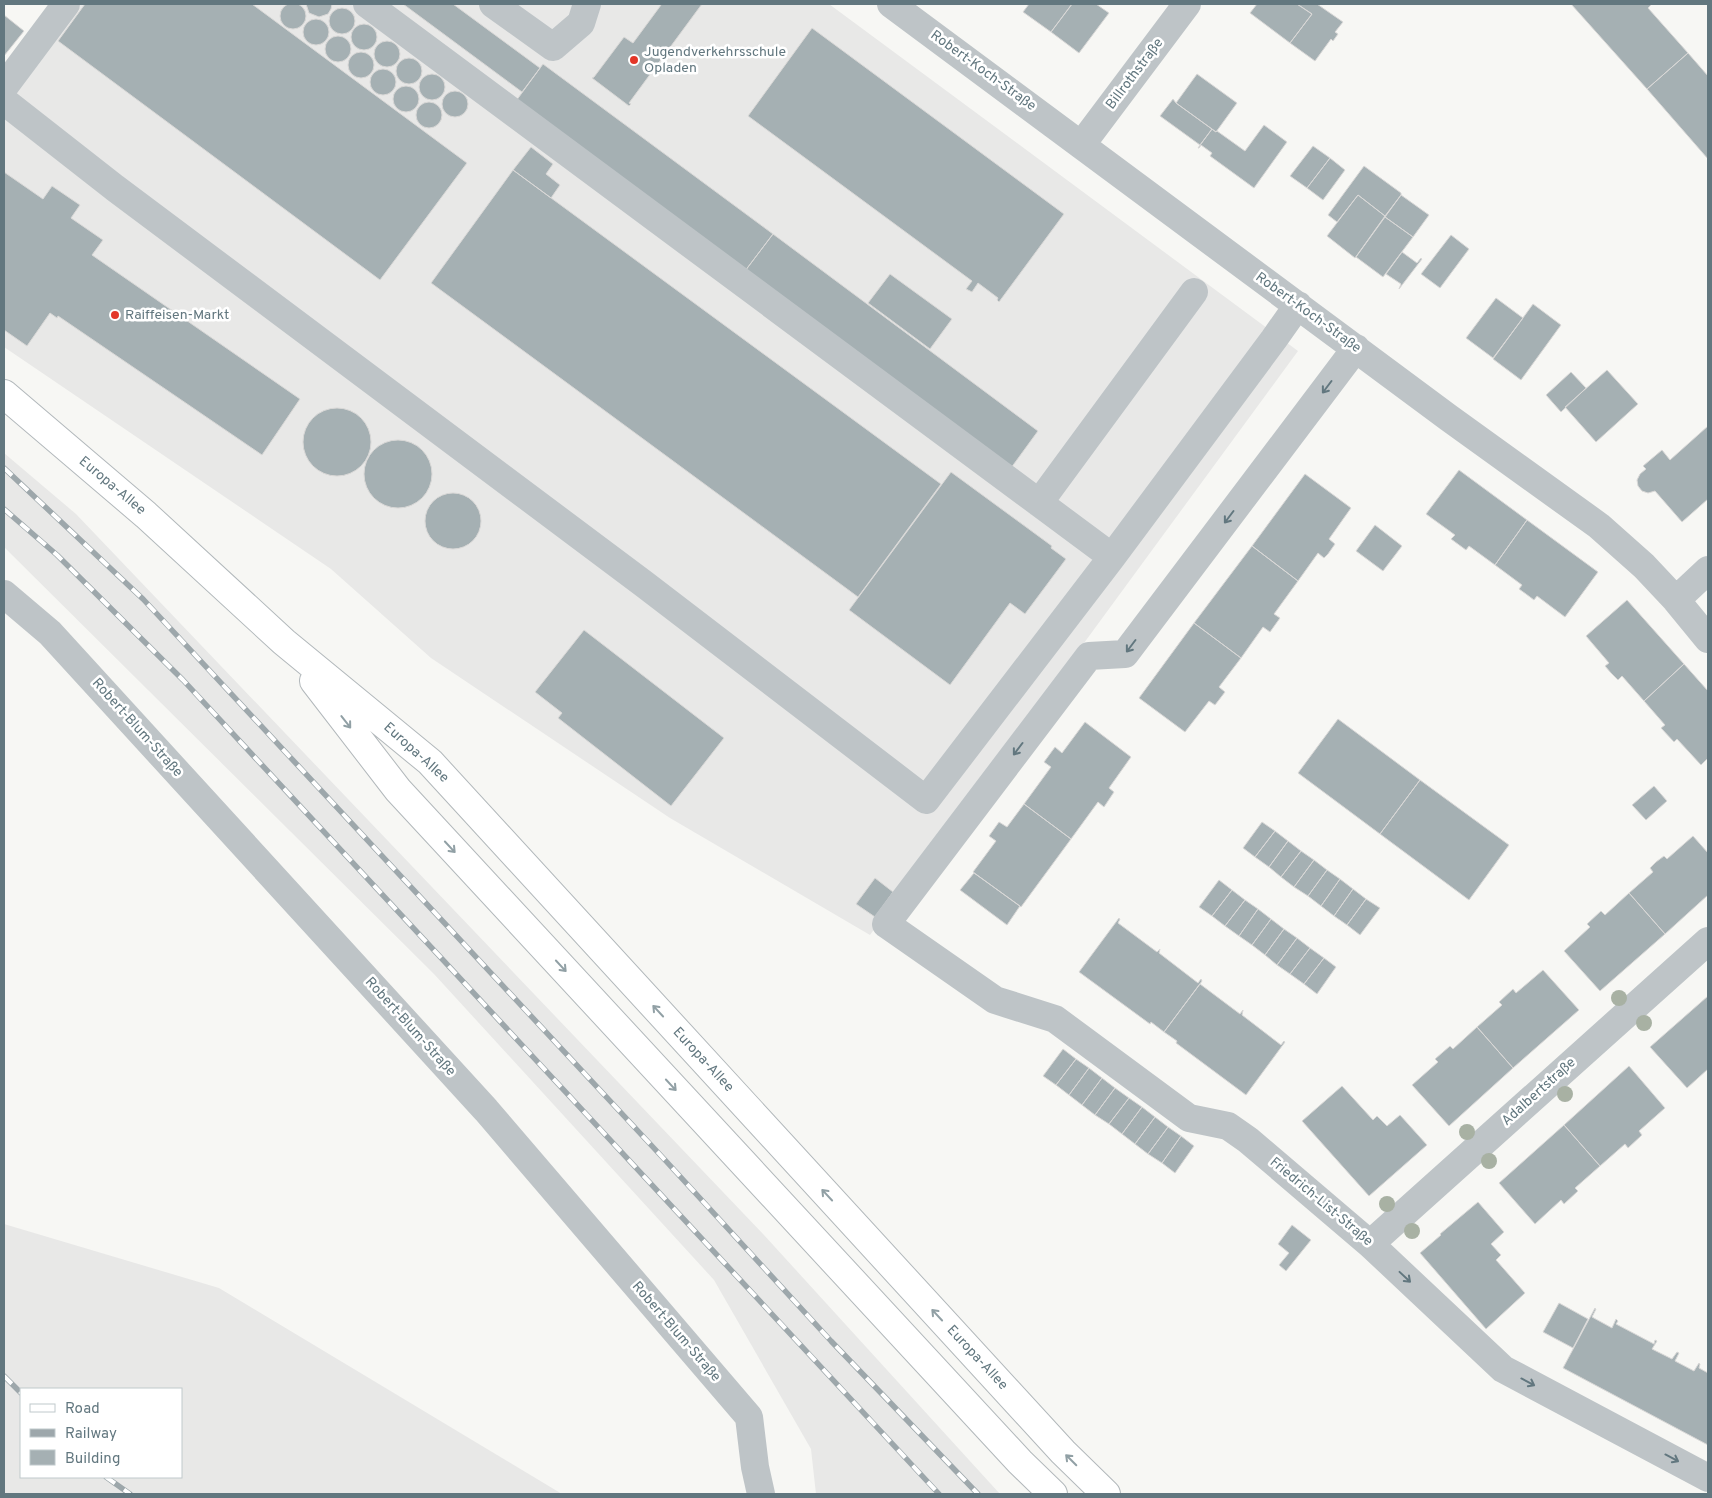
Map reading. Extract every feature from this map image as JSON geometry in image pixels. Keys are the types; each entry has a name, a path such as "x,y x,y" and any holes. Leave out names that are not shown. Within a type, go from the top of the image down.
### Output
{"main road":[{"name":"Europa-Allee","path":"4,394 146,515 284,642 430,762 1056,1444 1106,1494"},
{"name":"Europa-Allee","path":"284,642 398,790 999,1440 1053,1494"}],"street":[{"path":"4,86 66,4"},
{"path":"367,4 1112,557"},
{"path":"494,4 553,47 581,23 587,4"},
{"name":"Robert-Koch-Straße","path":"891,4 1449,418 1599,526 1628,551 1676,600 1708,639"},
{"name":"Billrothstraße","path":"1082,144 1187,4"},
{"path":"4,101 115,188 644,584 926,800 1112,557 1298,305"},
{"path":"1039,503 1194,292"},
{"name":"Friedrich-List-Straße","path":"1356,348 1125,654 1088,656 886,924 995,1000 1055,1019 1189,1118 1228,1126 1248,1140 1370,1244 1503,1369 1708,1478"},
{"path":"1676,600 1708,570"},
{"name":"Robert-Blum-Straße","path":"4,594 50,632 479,1102 749,1417 755,1467 761,1494"},
{"name":"Adalbertstraße","path":"1370,1244 1708,941"}],"shaded area":[{"path":"51,4 829,4 1298,351 870,935 670,818 431,658 331,569 4,347 4,66"},
{"path":"4,453 76,514 764,1235 1000,1494 816,1494 811,1449 714,1280 434,974 4,547"},
{"path":"4,1224 219,1288 562,1494 4,1494"}],"building":[{"path":"293,3 302,7 306,16 302,25 293,29 284,25 280,16 284,7"},
{"path":"85,4 252,4 467,163 380,280 58,41"},
{"path":"306,4 332,4 328,14 319,17 309,13"},
{"path":"403,4 453,4 540,68 522,92"},
{"name":"Jugendverkehrsschule Opladen","path":"660,4 702,4 629,103 631,104 629,106 592,78 624,37 633,43"},
{"path":"1029,4 1072,4 1051,32 1023,12"},
{"path":"1072,4 1096,4 1109,13 1079,53 1051,32"},
{"path":"1257,4 1297,4 1312,14 1290,43 1250,13"},
{"path":"1297,4 1317,4 1343,22 1335,32 1338,34 1333,41 1331,39 1315,61 1290,43 1312,14"},
{"path":"1571,4 1650,4 1648,8 1688,53 1647,89"},
{"path":"342,8 351,12 355,21 351,30 342,34 333,30 329,21 333,12"},
{"path":"4,15 24,31 4,56"},
{"path":"316,19 325,23 329,32 325,41 316,45 307,41 303,32 307,23"},
{"path":"364,24 373,28 377,37 373,46 364,50 355,46 351,37 355,28"},
{"path":"812,28 1064,214 999,302 998,298 978,283 972,292 966,289 972,281 748,116"},
{"path":"338,36 347,40 351,49 347,58 338,62 329,58 325,49 329,40"},
{"path":"387,41 396,45 400,54 396,63 387,67 378,63 374,54 378,45"},
{"path":"361,52 370,56 374,65 370,74 361,78 352,74 348,65 352,56"},
{"path":"1688,53 1708,76 1708,159 1647,89"},
{"path":"409,58 418,62 422,71 418,80 409,84 400,80 396,71 400,62"},
{"path":"543,64 773,234 745,271 516,101"},
{"path":"383,69 392,73 396,82 392,91 383,95 374,91 370,82 374,73"},
{"path":"432,74 441,78 445,87 441,96 432,100 423,96 419,87 423,78"},
{"path":"1197,74 1237,103 1216,132 1176,103"},
{"path":"406,86 415,90 419,99 415,108 406,112 397,108 393,99 397,90"},
{"path":"455,91 464,95 468,104 464,113 455,117 446,113 442,104 446,95"},
{"path":"1173,99 1212,129 1200,145 1160,116"},
{"path":"429,102 438,106 442,115 438,124 429,128 420,124 416,115 420,106"},
{"path":"1264,125 1287,142 1254,188 1210,156 1212,153 1201,145 1198,148 1212,129 1245,151"},
{"path":"1313,146 1330,158 1307,188 1290,176"},
{"path":"531,147 553,164 546,174 560,185 551,198 513,170"},
{"path":"1330,158 1345,170 1323,200 1307,188"},
{"path":"1364,166 1401,193 1401,195 1385,216 1358,195 1337,222 1328,215"},
{"path":"513,170 941,484 858,597 431,283"},
{"name":"Raiffeisen-Markt","path":"4,172 43,199 52,186 80,205 71,218 103,240 92,255 300,399 262,455 58,316 57,318 50,313 27,346 4,330"},
{"path":"1358,195 1385,216 1355,258 1327,236"},
{"path":"1401,195 1429,215 1413,237 1385,217"},
{"path":"1385,217 1413,237 1383,277 1356,257"},
{"path":"773,234 1038,431 1011,468 745,271"},
{"path":"1451,235 1469,249 1440,288 1421,274"},
{"path":"1402,252 1417,263 1422,259 1399,289 1401,284 1386,274"},
{"path":"890,274 952,319 930,349 868,303"},
{"path":"1496,298 1523,318 1493,358 1466,338"},
{"path":"1533,304 1561,325 1521,380 1493,359"},
{"path":"1607,370 1638,404 1596,442 1565,407"},
{"path":"1571,372 1586,388 1561,412 1546,395"},
{"path":"337,408 350,411 361,418 368,429 371,442 368,455 361,466 350,473 337,476 324,473 313,466 306,455 303,442 306,429 313,418 324,411"},
{"path":"1708,426 1708,499 1682,522 1655,491 1648,493 1642,491 1638,486 1637,480 1646,469 1643,466 1662,450 1670,460"},
{"path":"398,440 411,443 422,450 429,461 432,474 429,487 422,498 411,505 398,508 385,505 374,498 367,487 364,474 367,461 374,450 385,443"},
{"path":"1459,470 1527,520 1495,565 1469,546 1466,550 1451,539 1455,535 1426,514"},
{"path":"951,472 1052,546 1051,548 1066,559 1025,614 1010,603 950,685 849,610"},
{"path":"1305,474 1351,508 1329,539 1335,544 1328,554 1324,558 1318,553 1298,581 1252,546"},
{"path":"447,493 459,493 469,497 477,505 481,521 477,537 469,545 459,549 447,549 437,545 429,537 425,527 425,515 429,505 437,497"},
{"path":"1527,520 1598,572 1565,617 1537,596 1534,600 1519,589 1522,585 1495,565"},
{"path":"1375,525 1402,546 1383,571 1356,551"},
{"path":"1252,546 1298,581 1274,614 1280,618 1270,632 1263,627 1241,658 1194,623"},
{"path":"1627,600 1684,664 1644,701 1622,676 1618,680 1611,673 1605,666 1609,663 1586,636"},
{"path":"1194,623 1241,658 1219,687 1225,692 1215,705 1209,701 1185,732 1139,698"},
{"path":"584,630 724,738 671,806 558,718 562,713 535,692"},
{"path":"1684,664 1708,691 1708,758 1701,765 1677,739 1674,742 1661,728 1665,725 1644,701"},
{"path":"1338,719 1420,780 1380,834 1298,773"},
{"path":"1085,722 1131,757 1109,788 1114,792 1104,807 1098,802 1071,839 1024,804 1051,767 1044,762 1055,747 1062,753"},
{"path":"1420,780 1509,845 1469,900 1380,834"},
{"path":"1654,786 1667,801 1646,820 1632,805"},
{"path":"1024,804 1071,839 1021,907 973,872 996,841 989,836 999,822 1007,827"},
{"path":"1262,822 1275,831 1255,857 1243,848"},
{"path":"1275,831 1288,841 1269,867 1255,857"},
{"path":"1693,836 1708,853 1708,895 1665,934 1629,893 1653,872 1650,868 1656,862 1664,856 1667,859"},
{"path":"1288,841 1301,851 1281,877 1269,867"},
{"path":"1301,851 1314,860 1294,887 1281,877"},
{"path":"1314,860 1327,870 1308,896 1294,887"},
{"path":"1327,870 1340,879 1321,906 1308,896"},
{"path":"974,873 1020,906 1007,925 960,890"},
{"path":"875,878 893,892 875,917 856,904"},
{"path":"1340,879 1353,889 1334,916 1321,906"},
{"path":"1219,880 1232,890 1212,916 1199,907"},
{"path":"1353,889 1366,899 1347,925 1334,916"},
{"path":"1232,890 1245,900 1225,926 1212,916"},
{"path":"1629,893 1665,934 1600,991 1564,951 1590,927 1587,924 1601,911 1605,915"},
{"path":"1366,899 1380,908 1360,935 1347,925"},
{"path":"1245,900 1258,909 1239,936 1225,926"},
{"path":"1258,909 1271,919 1252,945 1239,936"},
{"path":"1119,918 1118,923 1157,952 1160,949 1159,953 1198,983 1201,979 1202,981 1164,1032 1151,1022 1150,1024 1079,972"},
{"path":"1271,919 1284,929 1265,955 1252,945"},
{"path":"1284,929 1297,938 1277,965 1265,955"},
{"path":"1297,938 1310,948 1290,974 1277,965"},
{"path":"1310,948 1324,958 1304,984 1290,974"},
{"path":"1324,958 1336,967 1317,994 1304,984"},
{"path":"1543,970 1579,1010 1513,1068 1477,1027 1502,1005 1499,1002 1513,989 1516,993"},
{"path":"1200,984 1240,1014 1243,1010 1242,1015 1281,1045 1285,1042 1246,1095 1164,1032"},
{"path":"1708,996 1708,1069 1687,1088 1650,1047"},
{"path":"1477,1027 1513,1068 1449,1126 1412,1085 1438,1062 1435,1059 1450,1046 1453,1049"},
{"path":"1063,1049 1076,1059 1056,1085 1043,1076"},
{"path":"1076,1059 1089,1068 1069,1095 1056,1085"},
{"path":"1629,1066 1665,1108 1639,1131 1642,1135 1628,1148 1625,1144 1600,1166 1564,1125"},
{"path":"1089,1068 1102,1078 1082,1105 1069,1095"},
{"path":"1102,1078 1115,1088 1095,1115 1082,1105"},
{"path":"1342,1086 1373,1120 1377,1116 1387,1126 1400,1115 1427,1145 1369,1196 1302,1121"},
{"path":"1115,1088 1129,1098 1109,1124 1095,1115"},
{"path":"1129,1098 1142,1107 1122,1134 1109,1124"},
{"path":"1142,1107 1155,1117 1135,1144 1122,1134"},
{"path":"1155,1117 1168,1127 1148,1154 1135,1144"},
{"path":"1564,1125 1600,1166 1575,1188 1578,1191 1564,1204 1561,1200 1535,1224 1499,1183"},
{"path":"1168,1127 1181,1136 1162,1163 1148,1154"},
{"path":"1181,1136 1194,1146 1175,1173 1162,1163"},
{"path":"1478,1202 1504,1232 1491,1244 1501,1255 1496,1260 1525,1293 1486,1329 1420,1253"},
{"path":"1292,1225 1311,1240 1286,1271 1279,1265 1289,1253 1278,1244"},
{"path":"1559,1303 1588,1319 1573,1348 1543,1332"},
{"path":"1595,1308 1592,1317 1612,1328 1616,1319 1618,1321 1616,1324 1654,1344 1655,1340 1657,1341 1652,1349 1672,1359 1677,1352 1679,1353 1675,1361 1694,1371 1699,1363 1699,1368 1708,1373 1708,1445 1563,1368"}],"railway":[{"path":"4,468 143,599 831,1341 978,1494"},
{"path":"4,509 57,555 183,680 939,1494"},
{"path":"4,1376 20,1392"},
{"path":"107,1478 130,1494"}],"place":[{"name":"Jugendverkehrsschule Opladen","path":"634,60"},
{"name":"Raiffeisen-Markt","path":"115,315"}]}
